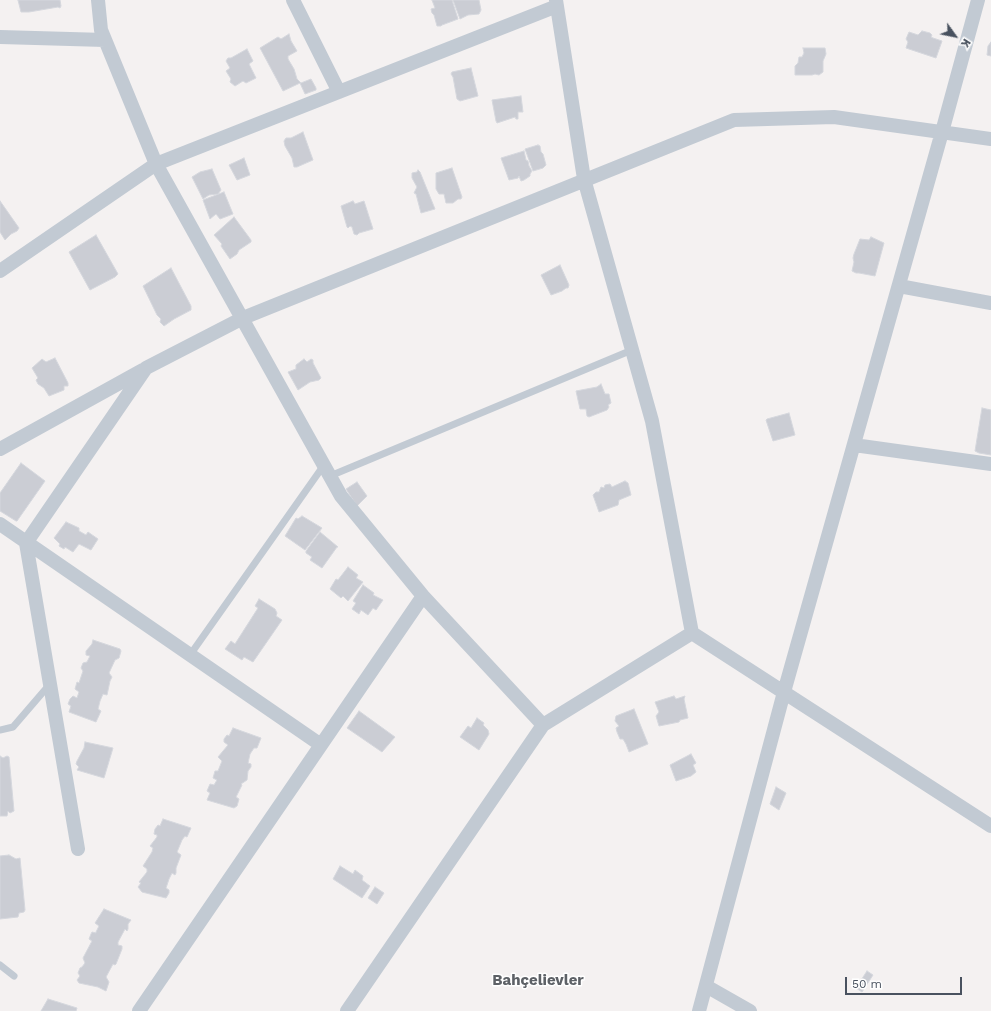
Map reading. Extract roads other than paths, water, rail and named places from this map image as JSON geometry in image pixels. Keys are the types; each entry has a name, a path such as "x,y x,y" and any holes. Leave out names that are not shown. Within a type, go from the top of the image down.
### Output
{"street":[{"path":"98,0 102,30 105,40 156,164 341,496 423,596 544,725"},
{"path":"293,0 339,92"},
{"path":"699,1011 784,692 978,0"},
{"path":"0,271 156,164 339,92 556,3 584,179 652,421 692,633 991,826"},
{"path":"0,37 105,40"},
{"path":"0,449 146,368 243,318 584,179 734,120 834,117 991,139"},
{"path":"899,286 991,303"},
{"path":"78,850 26,542 146,368"},
{"path":"854,445 991,464"},
{"path":"0,524 322,745"},
{"path":"139,1011 423,596"},
{"path":"347,1011 544,725 692,633"},
{"path":"706,986 750,1011"}],"lane":[{"path":"190,655 327,471 632,350"},
{"path":"0,730 13,727 50,684"},
{"path":"0,964 14,976"}],"district":[{"name":"Bahçelievler","path":"538,981"}]}
